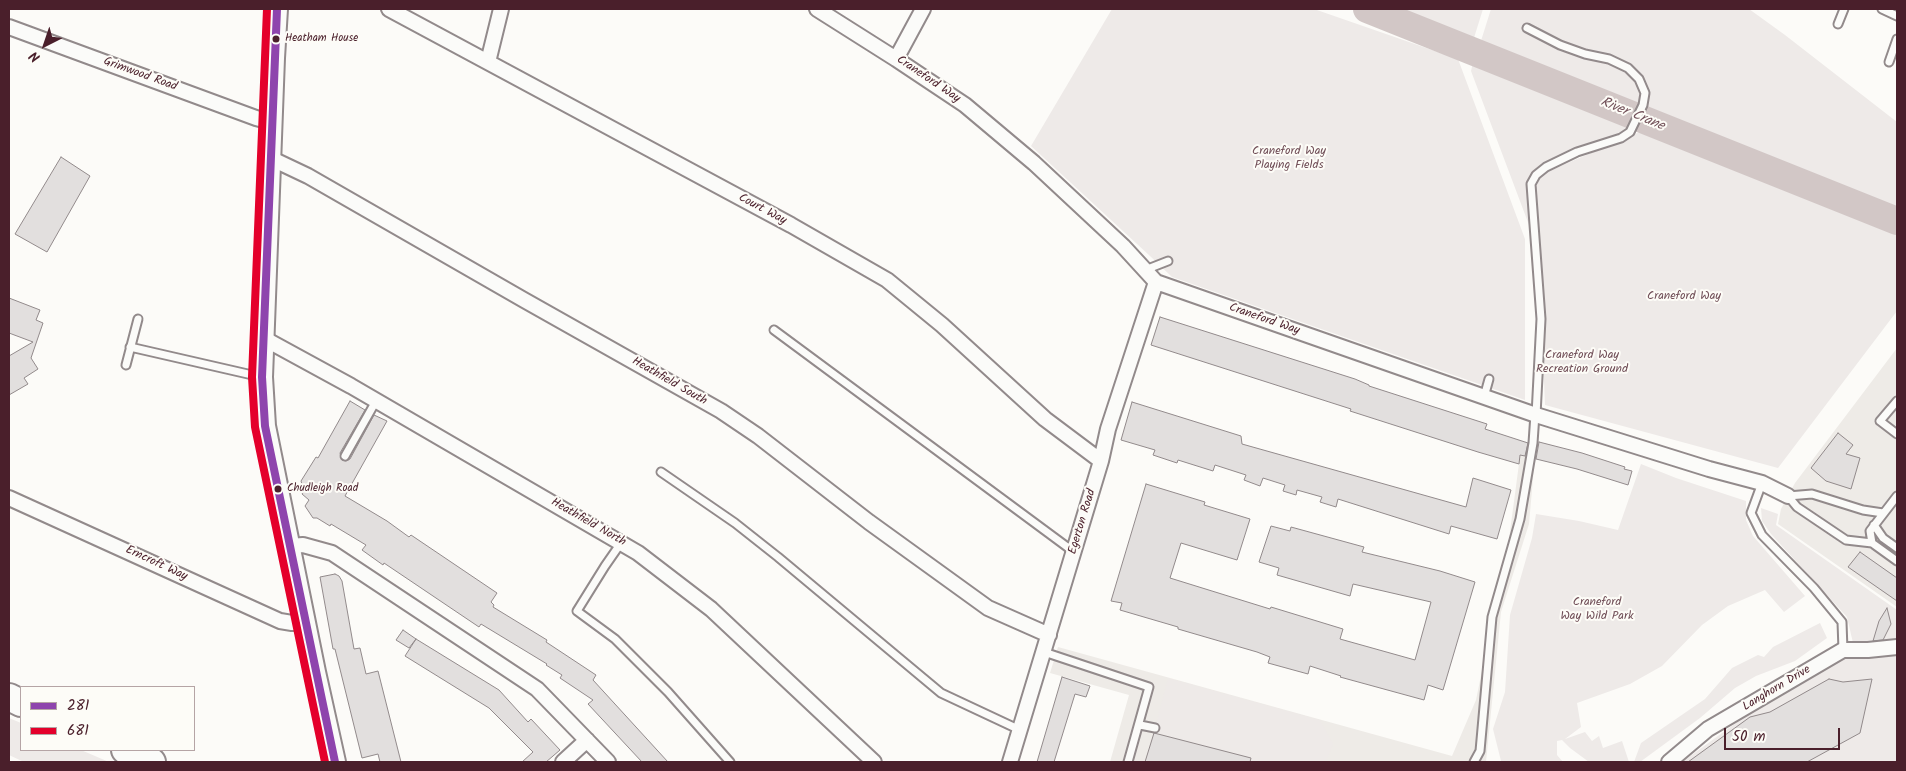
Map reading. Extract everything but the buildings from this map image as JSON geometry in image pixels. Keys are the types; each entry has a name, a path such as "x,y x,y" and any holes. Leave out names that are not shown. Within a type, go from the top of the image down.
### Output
{"highway":[{"path":"127,751 152,762"}],"main road":[{"path":"277,9 263,338 262,377 265,426 334,762"}],"street":[{"name":"Court Way","path":"389,9 791,225 887,280 915,301 1045,419 1102,461"},
{"path":"488,62 501,9"},
{"name":"Craneford Way","path":"817,9 965,105 1034,163 1123,246 1156,282 1535,414 1709,469 1762,483 1788,496"},
{"path":"896,59 923,9"},
{"name":"Grimwood Road","path":"9,27 271,122"},
{"name":"Heathfield South","path":"270,158 308,176 721,411 758,436 869,522 988,608 1049,635"},
{"name":"Egerton Road","path":"1010,762 1102,461 1108,430 1156,282"},
{"name":"Heathfield North","path":"263,338 376,401 638,553 711,609 874,762"},
{"name":"Erncroft Way","path":"9,498 280,621 292,623 304,621"},
{"path":"290,546 303,545 332,553 537,689 608,762"},
{"path":"1843,650 1897,647"},
{"name":"Langhorn Drive","path":"1669,762 1708,729 1843,650"},
{"path":"563,762 586,740"}],"lane":[{"path":"1838,24 1844,9"},
{"path":"1882,9 1897,16"},
{"path":"1474,762 1480,751 1492,617 1520,519 1533,443 1541,320 1532,184 1536,176 1546,167 1577,152 1621,138 1633,128 1643,106 1645,93 1639,79 1628,68 1609,59 1584,54 1560,46 1527,28"},
{"path":"1889,62 1897,39"},
{"path":"1145,270 1168,261"},
{"path":"126,365 138,319"},
{"path":"774,330 1074,552"},
{"path":"130,347 262,377"},
{"path":"1484,397 1488,378"},
{"path":"345,456 376,401"},
{"path":"1897,401 1880,421 1897,434"},
{"path":"660,472 735,523 778,556 940,693 1020,730"},
{"path":"1762,483 1751,513 1762,535 1814,588 1842,622 1843,650"},
{"path":"1788,496 1812,494 1864,510 1883,513"},
{"path":"1788,496 1797,507 1846,540 1872,543 1897,561"},
{"path":"1872,543 1870,531 1897,496"},
{"path":"1874,525 1883,538 1897,548"},
{"path":"621,543 577,611 614,639 661,685 730,762"},
{"path":"1044,652 1149,687 1140,725 1128,762"},
{"path":"1140,725 1154,728"}],"shaded area":[{"path":"1897,348 1897,607 1778,524 1781,509 1795,483"},
{"path":"1522,441 1536,444 1529,524 1501,612 1486,762 1110,762 1129,695 1050,673 1058,647 1452,756 1476,700 1509,539"}],"green space":[{"name":"Craneford Way Playing Fields","path":"1112,9 1314,9 1458,59 1525,239 1525,400 1172,277 1031,146"},
{"path":"1394,9 1483,9 1473,41"},
{"path":"1491,9 1749,9 1897,122 1897,209 1480,44"},
{"path":"1474,58 1628,127 1620,135 1574,149 1535,170 1527,185 1529,225 1471,71"},
{"name":"Craneford Way","path":"1642,131 1897,231 1897,311 1778,468 1545,405 1536,187 1542,174"},
{"name":"Craneford Way Wild Park","path":"1641,464 1676,478 1746,501 1746,520 1753,536 1805,596 1784,612 1765,590 1728,606 1702,625 1662,666 1630,684 1577,703 1581,727 1565,739 1585,732 1592,741 1599,736 1603,748 1622,741 1629,762 1589,762 1562,740 1557,741 1557,755 1563,762 1501,761 1493,729 1505,692 1510,615 1532,538 1536,514 1618,530"},
{"path":"1761,508 1778,514 1776,525 1897,610 1897,762 1682,762 1794,681 1869,645 1853,643 1847,617 1771,534 1762,521"},
{"path":"1820,623 1827,638 1795,661 1756,676 1735,688 1700,718 1640,762 1634,762 1641,743 1705,699 1732,668 1758,655 1764,657 1773,647"},
{"path":"1168,678 1320,720 1333,744 1326,762 1234,762 1236,754 1154,732"},
{"path":"9,718 20,723 20,751 83,751 109,762 24,762 9,755"}],"waterway":[{"name":"River Crane","path":"1367,9 1897,221"}],"transit line":[{"name":"681","path":"267,9 252,377 255,427 325,762"},
{"name":"281","path":"277,9 262,377 265,426 335,762"}],"place":[{"name":"Heatham House","path":"276,39"},
{"name":"Chudleigh Road","path":"278,489"}],"park label":[{"name":"Craneford Way Recreation Ground","path":"1582,363"}]}
